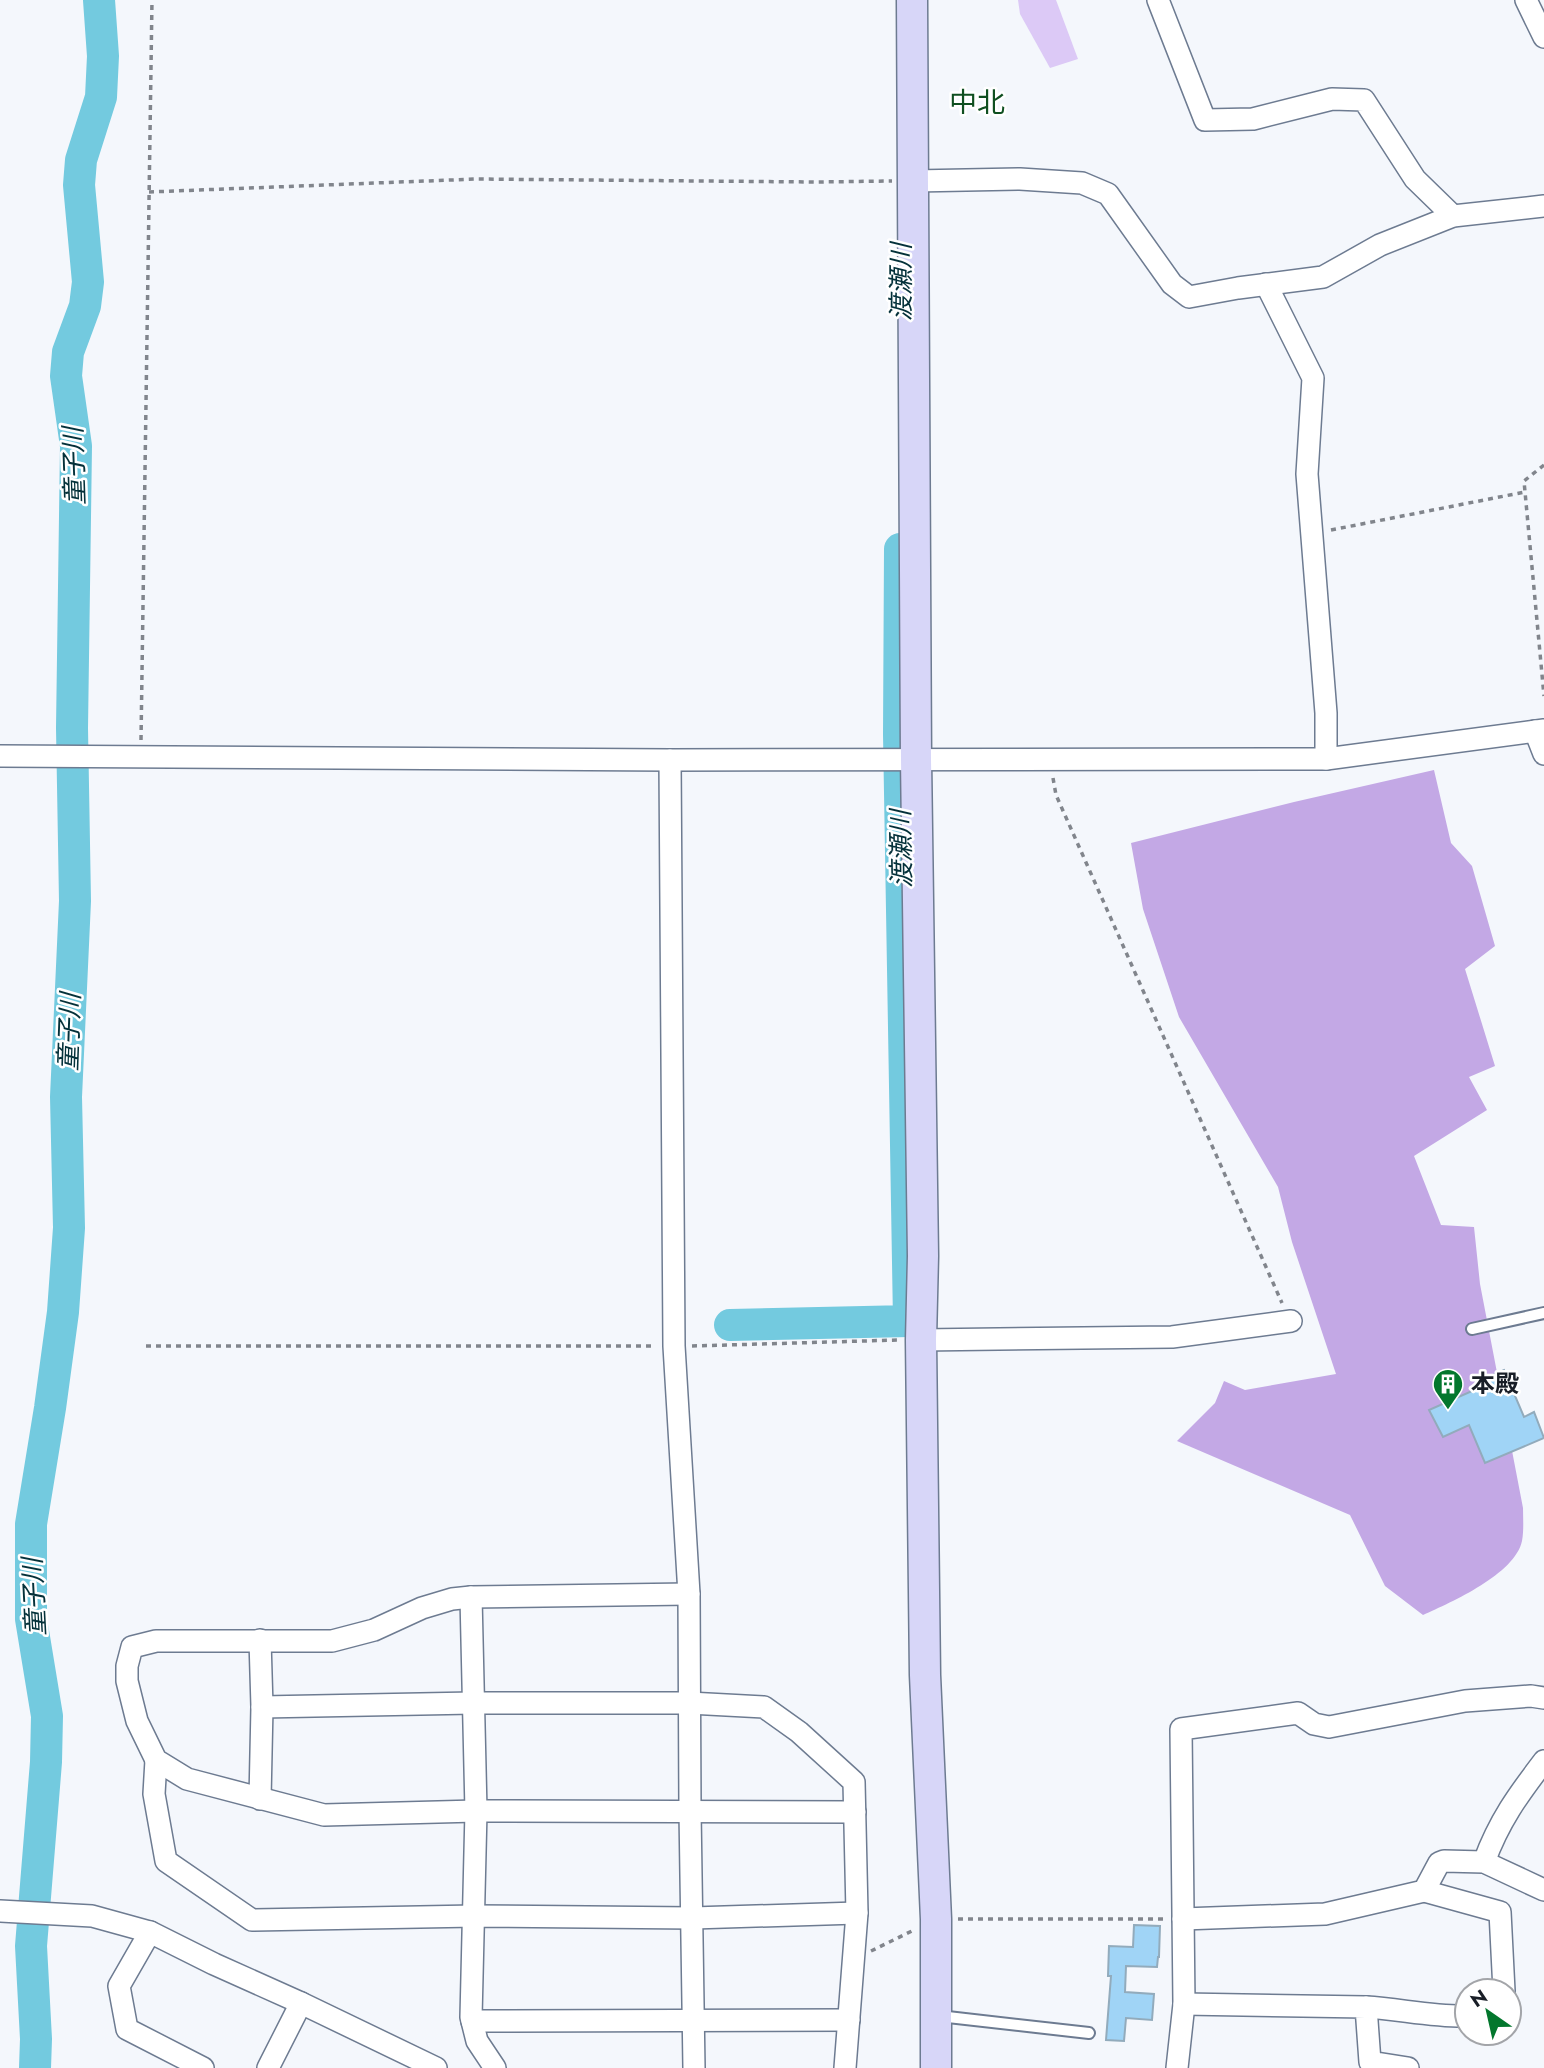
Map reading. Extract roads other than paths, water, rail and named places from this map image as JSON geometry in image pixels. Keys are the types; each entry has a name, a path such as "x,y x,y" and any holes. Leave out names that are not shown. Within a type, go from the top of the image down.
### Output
{"street":[{"path":"912,0 916,759 923,1256 921,1340 925,1675 936,1919 936,2068"},
{"path":"1158,0 1206,120 1253,119 1332,99 1364,100 1415,179 1453,216"},
{"path":"1525,0 1544,37"},
{"path":"914,181 1020,179 1082,183 1108,194 1172,285 1189,297 1323,277 1380,245 1453,216 1544,206"},
{"path":"1266,284 1313,378 1307,474 1326,713 1326,759"},
{"path":"0,756 670,760 1326,759 1539,731 1544,754"},
{"path":"670,760 674,1346 689,1594 694,2068"},
{"path":"921,1340 1172,1337 1291,1321"},
{"path":"689,1594 471,1597 422,1608 373,1630 332,1641 156,1641 132,1647 127,1666 127,1681 137,1721 156,1760 154,1794 166,1861 252,1920 475,1916 693,1919 857,1913"},
{"path":"471,1597 476,1811 472,2021 477,2041 495,2068"},
{"path":"260,1640 260,1799"},
{"path":"1177,2068 1184,2004 1181,1729 1298,1713 1314,1724 1329,1727 1465,1701 1531,1696 1544,1698"},
{"path":"262,1707 473,1703 689,1703 764,1707 799,1732 854,1782 857,1913 845,2068"},
{"path":"156,1760 187,1779 324,1815 476,1811 855,1812"},
{"path":"1484,1862 1503,1818 1544,1761"},
{"path":"1424,1891 1439,1863 1444,1861 1484,1862 1544,1890"},
{"path":"1183,1919 1325,1914 1424,1891 1500,1912 1503,1977"},
{"path":"0,1911 92,1916 150,1931 214,1964 436,2068"},
{"path":"150,1931 119,1986 127,2029 203,2068"},
{"path":"268,2068 301,2003"},
{"path":"1184,2004 1398,2008 1441,2017 1453,2017"},
{"path":"1366,2007 1370,2062 1408,2068"},
{"path":"472,2021 849,2020"}],"lane":[{"path":"1472,1329 1544,1313"},
{"path":"936,2016 1089,2033"}],"waterway":[{"name":"童子川","path":"35,2068 31,1946 46,1762 47,1716 31,1619 31,1524 63,1312 69,1228 66,1097 75,901 72,728 76,446 66,376 68,352 85,306 88,282 79,185 81,160 101,97 103,56 99,0"},
{"name":"渡瀬川","path":"730,1325 909,1321 899,734 900,549"}],"place":[{"name":"本殿","path":"1448,1411"}],"district":[{"name":"中北","path":"977,102"}]}
